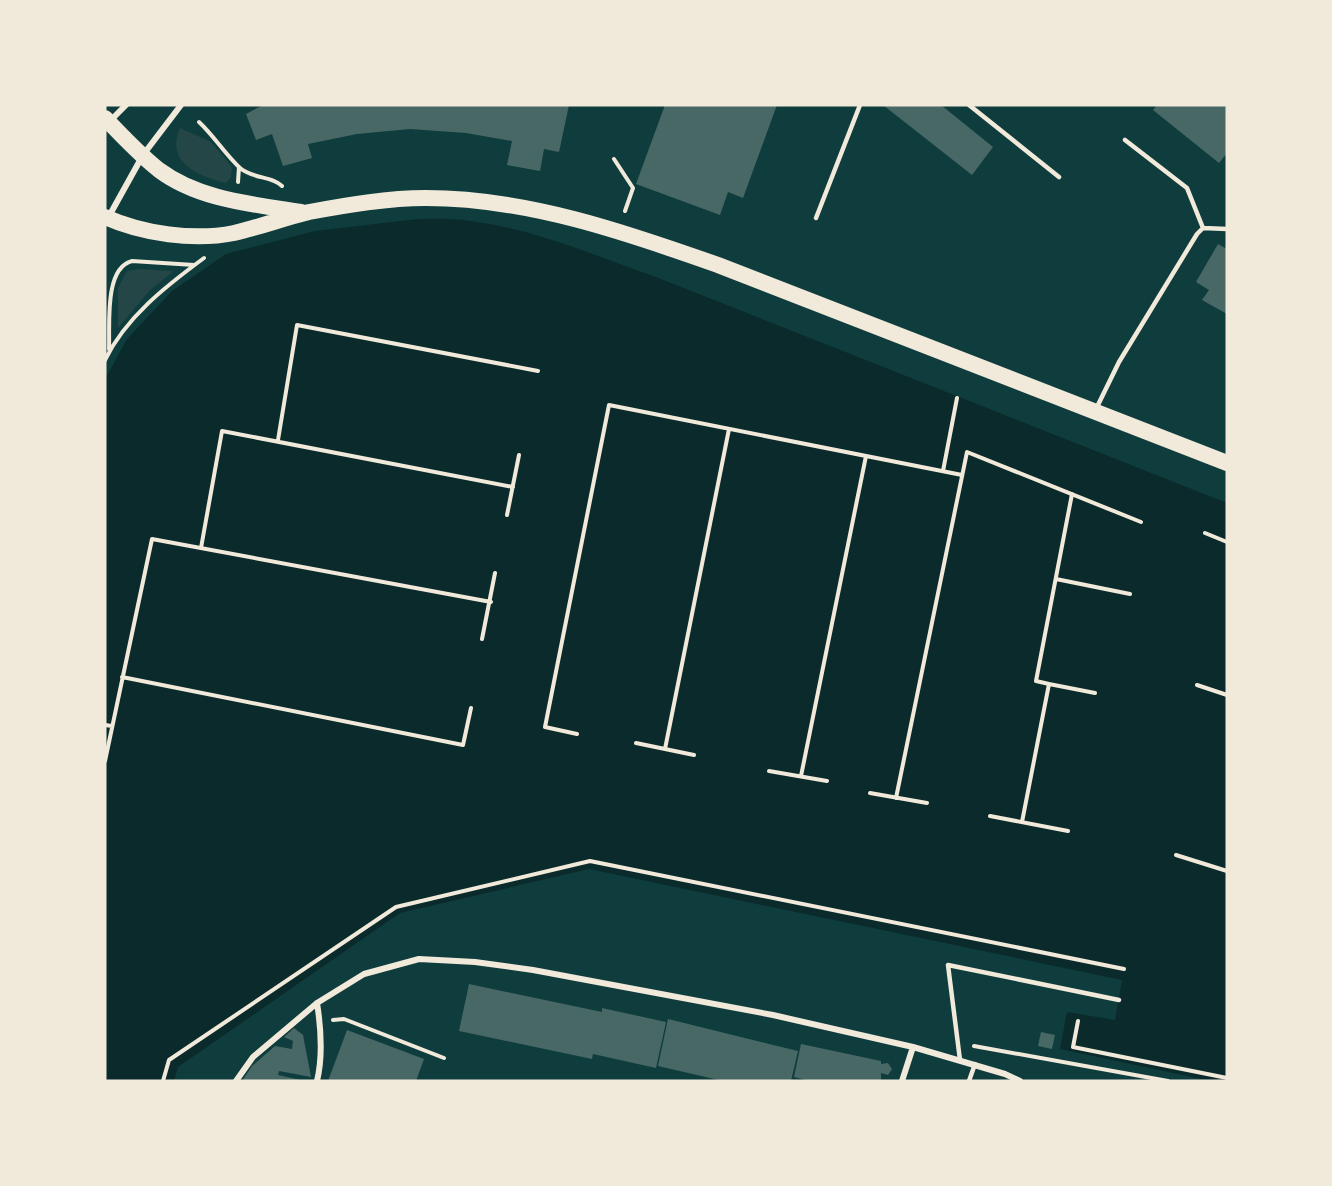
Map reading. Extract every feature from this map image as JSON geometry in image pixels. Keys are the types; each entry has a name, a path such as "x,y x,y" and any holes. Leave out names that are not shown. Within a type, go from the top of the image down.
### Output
{"highway":[{"path":"106,122 160,171 197,190 235,201 308,213"},
{"path":"106,220 161,233 196,236 234,233 308,213 387,200 426,198 462,200 553,214 663,245 718,265 1227,463"}],"street":[{"path":"106,122 126,105"},
{"path":"106,220 143,155 181,105"},
{"path":"236,1081 253,1057 317,1003 364,974 419,959 474,962 533,970 772,1015 913,1047 975,1064 1020,1081"},
{"path":"317,1003 320,1021 320,1068 317,1081"},
{"path":"902,1081 913,1047"}],"lane":[{"path":"816,218 860,105"},
{"path":"969,105 1059,177"},
{"path":"1125,140 1187,188 1203,228"},
{"path":"1095,411 1119,362 1197,234 1203,228 1227,229"},
{"path":"960,1060 948,965 1119,1000"},
{"path":"969,1081 975,1064"}],"path":[{"path":"199,122 239,167 238,184"},
{"path":"614,159 633,188 626,208"},
{"path":"105,360 121,333 153,298 206,257"},
{"path":"109,351 111,295 115,274 123,263 132,261 195,265"},
{"path":"278,441 297,325 538,371"},
{"path":"943,471 957,398"},
{"path":"577,734 545,727 609,405 962,475"},
{"path":"665,749 729,429"},
{"path":"201,548 222,431 513,488"},
{"path":"896,798 967,452 1141,522"},
{"path":"507,515 519,455"},
{"path":"801,776 866,456"},
{"path":"1072,494 1036,681 1095,693"},
{"path":"1205,533 1227,542"},
{"path":"105,761 152,539 491,602"},
{"path":"482,639 495,573"},
{"path":"1056,579 1130,594"},
{"path":"122,677 463,745 471,708"},
{"path":"1022,822 1049,684"},
{"path":"1197,685 1227,695"},
{"path":"105,724 112,726"},
{"path":"636,743 694,755"},
{"path":"769,771 827,781"},
{"path":"870,793 927,803"},
{"path":"990,816 1068,831"},
{"path":"1176,855 1227,871"},
{"path":"163,1081 169,1060 396,907 590,861 1124,969"},
{"path":"320,1021 344,1019 444,1058"},
{"path":"1078,1021 1073,1047 1227,1078"},
{"path":"958,1043 1168,1081"}],"shaded area":[{"path":"180,128 211,142 228,162 232,168 231,177 226,183 205,176 187,166 177,150"},
{"path":"418,219 457,219 494,225 518,230 588,252 1227,503 1227,1081 1211,1081 1060,1049 1067,1012 1115,1020 1122,980 589,869 400,913 178,1067 174,1081 105,1081 105,379 127,339 172,291 226,254 315,231"},
{"path":"138,269 174,271 150,290 118,328 118,288 127,271"}],"building":[{"path":"263,105 569,105 559,152 544,149 540,171 507,165 512,141 466,133 410,129 357,134 308,144 312,158 283,166 272,134 256,140 246,114"},
{"path":"665,105 777,105 743,198 728,192 720,215 636,184"},
{"path":"883,105 941,105 993,147 972,175"},
{"path":"1157,105 1227,105 1227,153 1219,163 1153,110"},
{"path":"1218,244 1227,249 1227,314 1202,300 1209,290 1196,282"},
{"path":"469,984 602,1012 602,1008 666,1022 656,1068 593,1054 592,1059 459,1031"},
{"path":"668,1019 798,1051 791,1081 723,1081 658,1066"},
{"path":"294,1028 303,1035 311,1077 279,1071 278,1075 305,1081 242,1081 252,1066 275,1046 292,1049 293,1041 284,1037"},
{"path":"347,1030 424,1059 416,1081 328,1081"},
{"path":"1041,1032 1055,1035 1052,1049 1038,1046"},
{"path":"801,1044 881,1061 881,1064 888,1063 892,1069 888,1075 881,1073 881,1081 810,1081 794,1077"}]}
